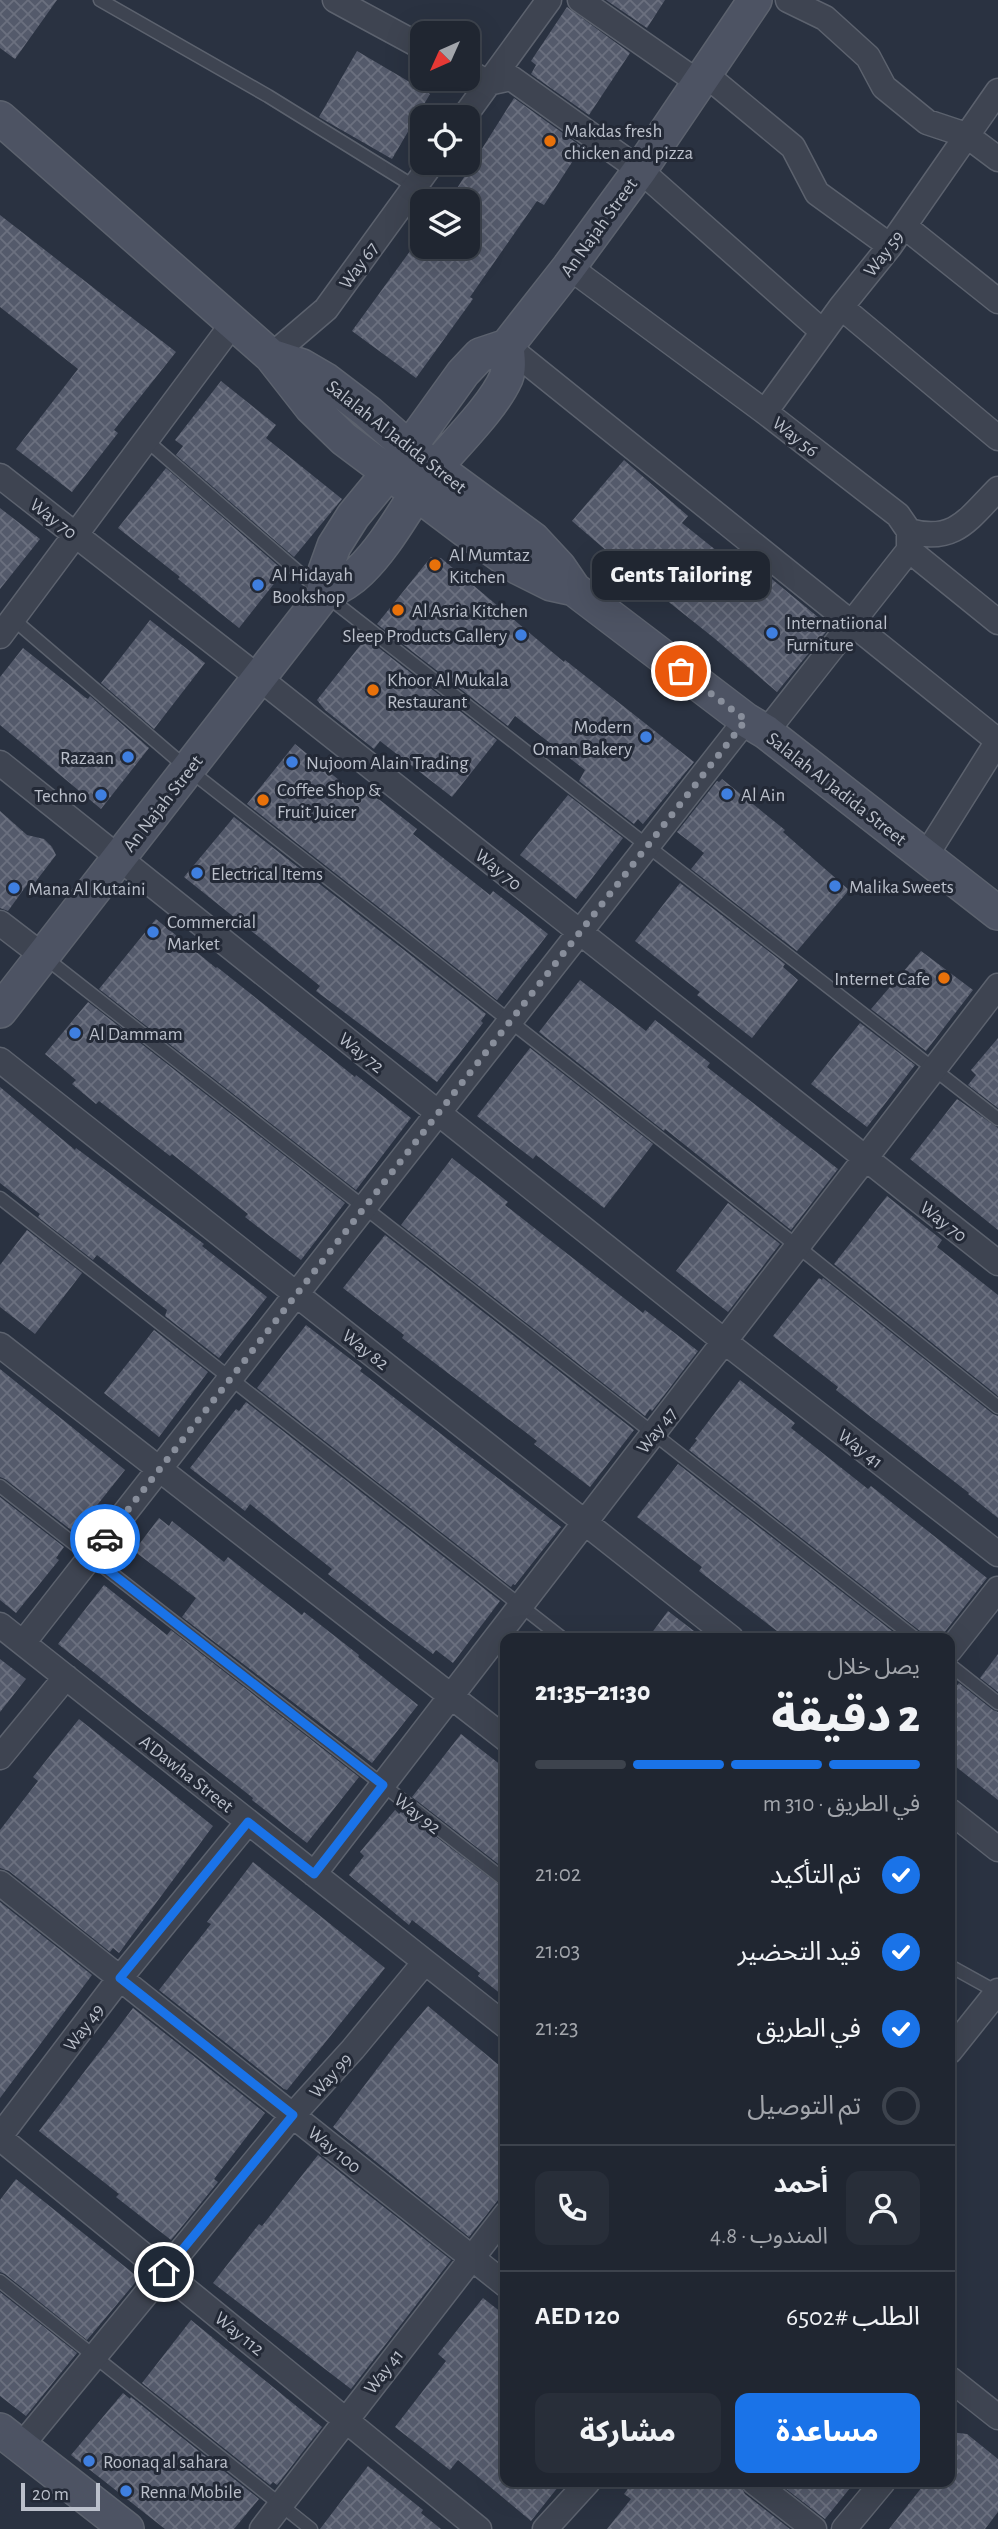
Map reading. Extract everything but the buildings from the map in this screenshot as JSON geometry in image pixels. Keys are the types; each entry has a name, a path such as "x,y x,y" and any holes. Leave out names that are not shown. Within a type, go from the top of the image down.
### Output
{"street":[{"path":"335,0 410,41"},
{"path":"480,75 549,0"},
{"path":"580,0 702,79 793,147 817,192 897,236 998,301"},
{"name":"An Najah Street","path":"324,594 325,571 329,559 353,516 480,355 508,346 640,170 755,0"},
{"path":"788,0 825,18 868,57 884,87 927,122 967,135 998,159"},
{"path":"480,77 511,78 640,170 823,332"},
{"name":"Way 59","path":"765,412 841,307 897,236 998,91"},
{"name":"Salalah Al Jadida Street","path":"0,118 271,356 311,407 344,439 398,460 426,481 487,507 533,539 559,567 574,589 998,914"},
{"name":"Way 67","path":"271,356 326,309 424,175"},
{"name":"Way 56","path":"569,267 765,412 898,515 909,540 998,622"},
{"path":"841,307 998,438"},
{"path":"6,627 234,322"},
{"path":"508,346 998,741 925,857"},
{"name":"An Najah Street","path":"0,1011 324,594 347,583 363,569 386,540 426,481 472,426 506,379 509,368 508,346"},
{"name":"Salalah Al Jadida Street","path":"271,356 302,366 327,380 368,412 398,460"},
{"path":"368,412 422,406 450,390"},
{"path":"472,426 468,461 470,473 487,507"},
{"path":"344,439 356,466 353,516"},
{"name":"Way 70","path":"0,476 998,1263"},
{"name":"Salalah Al Jadida Street","path":"426,481 465,530 519,568 551,584 574,589"},
{"path":"23,1643 648,846 853,623 909,540 951,533 998,489"},
{"path":"386,540 428,525 444,525 465,530"},
{"name":"Way 72","path":"0,763 724,1341"},
{"path":"0,923 43,956"},
{"name":"Way 47","path":"500,1633 998,986"},
{"name":"Way 82","path":"0,1060 725,1633"},
{"name":"Way 41","path":"724,1341 998,1554"},
{"path":"0,1345 500,1734"},
{"path":"955,1644 998,1589"},
{"name":"A'Dawha Street","path":"0,1625 500,2021"},
{"name":"Way 47","path":"314,1874 500,1633"},
{"path":"0,1757 66,1677"},
{"path":"955,1815 998,1849"},
{"name":"Way 49","path":"0,2137 120,1978 248,1822"},
{"name":"Way 100","path":"0,1883 500,2280"},
{"name":"Way 99","path":"10,2438 94,2356 293,2115 353,2049 425,1962"},
{"path":"955,2045 998,1992"},
{"name":"Way 112","path":"0,2137 479,2529"},
{"name":"Way 41","path":"262,2529 500,2221"},
{"path":"955,2389 998,2417"},
{"path":"10,2438 127,2529"},
{"path":"545,2529 583,2487"},
{"path":"760,2487 814,2529"},
{"path":"844,2529 879,2487"}],"lane":[{"path":"100,0 268,96 415,187"},
{"path":"146,440 324,594 998,1119"},
{"path":"6,627 797,1246 998,1407"},
{"path":"43,956 909,1633"},
{"path":"0,1198 556,1633"},
{"name":"Way 92","path":"0,1486 500,1876"},
{"path":"955,1669 998,1703"},
{"path":"955,1969 998,1992"},
{"path":"0,2281 311,2529"}],"way so far":[{"path":"105,1539 746,720 681,671"}],"place":[{"name":"Makdas fresh chicken and pizza","path":"550,141"},
{"name":"Al Mumtaz Kitchen","path":"435,565"},
{"name":"Al Hidayah Bookshop","path":"258,585"},
{"name":"Al Asria Kitchen","path":"398,610"},
{"name":"Internatiional Furniture","path":"772,633"},
{"name":"Sleep Products Gallery","path":"521,635"},
{"name":"Gents Tailoring","path":"681,671"},
{"name":"Khoor Al Mukala Restaurant","path":"373,690"},
{"name":"Modern Oman Bakery","path":"646,737"},
{"name":"Razaan","path":"128,757"},
{"name":"Nujoom Alain Trading","path":"292,762"},
{"name":"Al Ain","path":"727,794"},
{"name":"Techno","path":"101,795"},
{"name":"Coffee Shop & Fruit Juicer","path":"263,800"},
{"name":"Electrical Items","path":"197,873"},
{"name":"Malika Sweets","path":"835,886"},
{"name":"Mana Al Kutaini","path":"14,888"},
{"name":"Commercial Market","path":"153,932"},
{"name":"Internet Cafe","path":"944,978"},
{"name":"Al Dammam","path":"75,1033"},
{"name":"Roonaq al sahara","path":"89,2461"},
{"name":"Renna Mobile","path":"126,2491"}],"route":[{"path":"105,1539 91,1557 383,1785 314,1874 248,1822 120,1978 293,2115 164,2272"}]}
